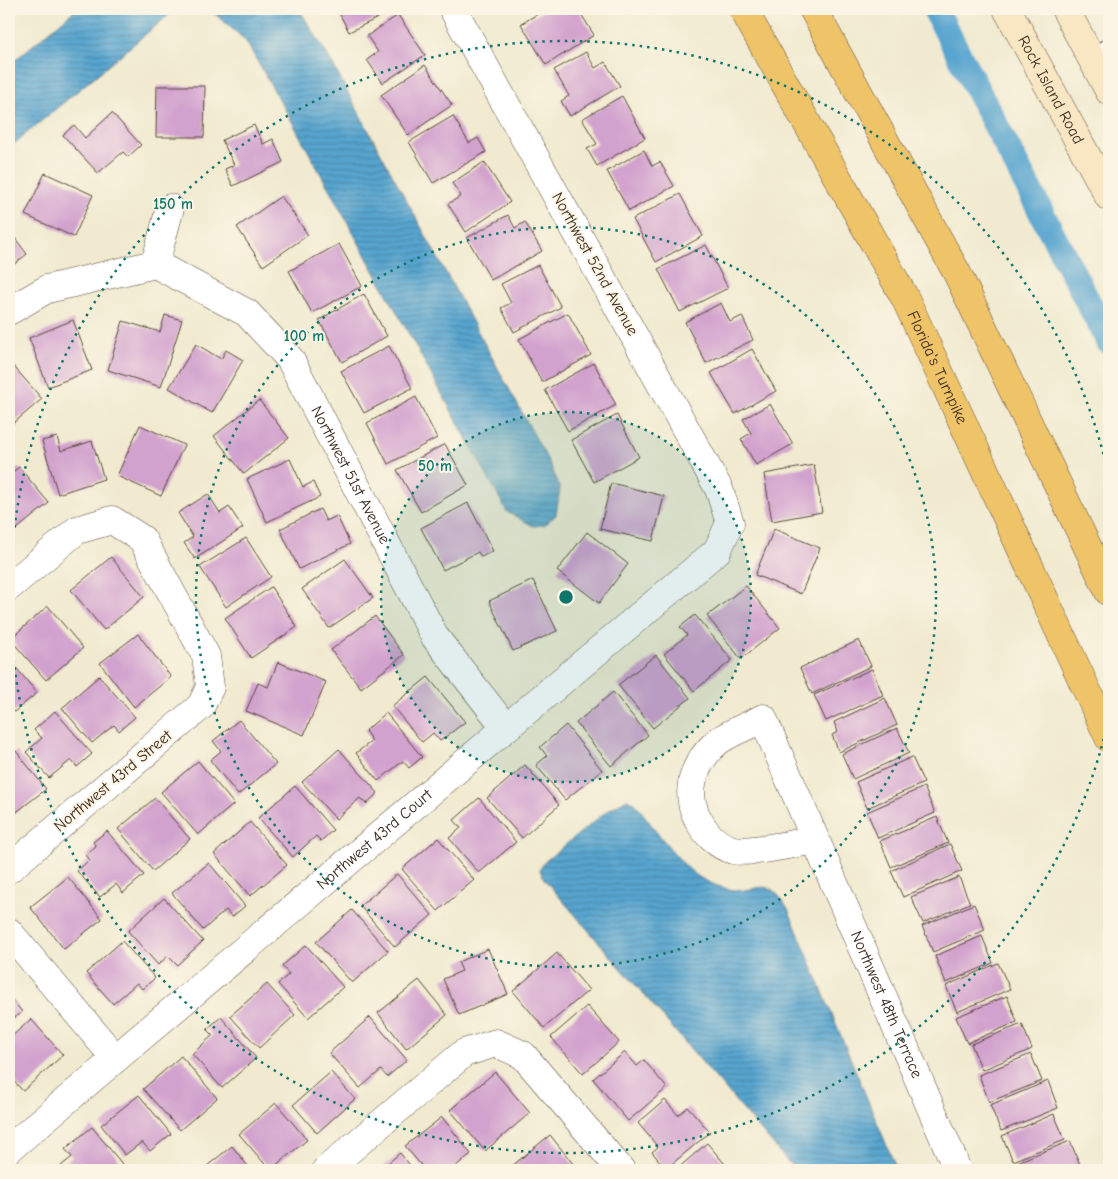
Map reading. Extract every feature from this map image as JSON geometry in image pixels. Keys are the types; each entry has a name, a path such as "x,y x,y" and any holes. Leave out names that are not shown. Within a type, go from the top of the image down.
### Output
{"highway":[{"name":"Florida's Turnpike","path":"743,9 905,298 1109,738"},
{"path":"813,9 958,275 1109,592"}],"main road":[{"name":"Rock Island Road","path":"1007,9 1109,197"},
{"path":"1065,9 1100,50 1109,90"}],"street":[{"name":"Northwest 52nd Avenue","path":"453,9 719,489 730,523"},
{"path":"9,311 48,289 155,264 170,208"},
{"name":"Northwest 51st Avenue","path":"155,264 247,313 290,359 435,637 506,728"},
{"name":"Northwest 43rd Street","path":"9,587 77,530 112,520 142,539 206,656 210,687 201,706 9,870"},
{"name":"Northwest 43rd Court","path":"9,1149 717,551 730,523"},
{"name":"Northwest 48th Terrace","path":"816,840 748,850 733,850 720,844 708,835 692,807 690,792 695,772 704,756 718,742 763,718 816,840 957,1170"},
{"path":"9,932 115,1058"},
{"path":"326,1170 464,1053 496,1043 523,1055 621,1170"}],"water":[{"path":"76,9 176,9 9,148 9,65"},
{"path":"184,9 299,9 327,54 551,466 560,489 556,515 544,525 533,526 507,512 245,40 215,14"},
{"path":"627,799 634,802 674,853 699,877 729,889 769,888 780,898 789,911 897,1170 795,1170 544,879 540,870 543,863 608,810"}],"building":[{"path":"337,9 396,9 349,32"},
{"path":"546,9 578,9 594,35 546,65 521,24"},
{"path":"398,15 425,55 383,83 367,60 378,52 367,36"},
{"path":"586,52 595,68 605,62 620,86 570,116 561,101 569,96 554,70"},
{"path":"425,65 452,105 408,135 381,95"},
{"path":"157,86 205,86 204,137 156,137"},
{"path":"622,96 645,138 597,166 587,149 597,144 582,119"},
{"path":"112,113 141,145 128,157 123,152 98,173 63,135 74,125 85,138"},
{"path":"453,116 469,143 478,138 486,152 433,183 409,142"},
{"path":"254,125 263,144 273,139 283,162 233,186 225,169 234,165 222,140"},
{"path":"644,150 652,166 660,162 674,186 629,211 607,171"},
{"path":"484,162 510,202 466,232 448,204 461,196 452,183"},
{"path":"45,173 93,195 74,237 25,215"},
{"path":"680,194 703,236 656,262 633,219"},
{"path":"281,196 308,235 263,266 237,227"},
{"path":"508,215 515,228 525,222 542,251 491,280 467,238"},
{"path":"9,230 27,254 12,266 9,261"},
{"path":"339,244 362,286 312,313 289,271"},
{"path":"706,245 728,288 680,312 658,269"},
{"path":"538,265 561,307 514,332 501,308 511,303 501,284"},
{"path":"364,294 387,336 342,362 319,320"},
{"path":"721,303 730,322 742,316 753,340 706,363 685,322"},
{"path":"568,313 591,355 542,382 519,339"},
{"path":"165,315 182,320 161,387 108,370 123,321 160,332"},
{"path":"73,320 92,370 48,387 29,338"},
{"path":"196,344 221,359 226,350 243,360 212,413 169,388"},
{"path":"389,346 412,388 364,413 341,371"},
{"path":"752,349 776,391 735,414 711,373"},
{"path":"9,361 42,399 9,427"},
{"path":"594,363 616,405 568,431 545,390"},
{"path":"416,397 437,438 388,464 367,423"},
{"path":"259,400 289,438 244,474 214,436"},
{"path":"770,404 793,444 756,465 741,439 751,433 743,419"},
{"path":"617,415 639,457 594,482 571,440"},
{"path":"140,425 184,445 161,496 117,476"},
{"path":"57,437 61,451 92,441 104,479 58,494 42,441"},
{"path":"445,444 468,485 421,512 397,470"},
{"path":"290,459 303,487 313,482 320,497 267,522 247,479"},
{"path":"814,465 822,512 772,521 764,474"},
{"path":"19,467 49,503 12,533 9,530 9,475"},
{"path":"611,483 664,496 653,541 600,529"},
{"path":"208,494 220,513 229,507 243,528 195,559 184,543 193,537 178,513"},
{"path":"468,503 493,551 481,557 478,552 443,570 421,528"},
{"path":"320,509 326,521 337,516 350,544 299,569 280,529"},
{"path":"774,529 820,548 801,594 755,575"},
{"path":"587,532 628,564 599,603 557,571"},
{"path":"246,538 271,577 226,607 200,567"},
{"path":"111,557 144,597 104,630 71,590"},
{"path":"345,559 373,598 329,628 302,589"},
{"path":"533,580 557,631 513,651 489,601"},
{"path":"746,586 780,628 741,659 707,616"},
{"path":"271,587 297,627 251,658 225,618"},
{"path":"48,606 83,648 46,680 10,639"},
{"path":"695,615 732,660 694,691 664,654 687,635 680,627"},
{"path":"375,616 404,655 361,688 331,650"},
{"path":"138,634 171,677 134,707 100,663"},
{"path":"859,640 871,666 812,694 800,668"},
{"path":"656,655 690,698 653,728 618,685"},
{"path":"9,659 37,693 9,716"},
{"path":"278,662 326,682 304,735 246,711 258,683 268,687"},
{"path":"872,669 883,695 826,721 814,695"},
{"path":"99,676 135,717 119,731 114,725 92,743 62,708"},
{"path":"428,677 465,722 440,741 433,733 422,742 392,706"},
{"path":"613,692 648,735 611,766 576,723"},
{"path":"885,698 897,725 839,752 832,735 838,732 834,722"},
{"path":"55,711 92,754 77,767 71,760 49,778 26,752 42,738 34,730"},
{"path":"386,713 422,757 409,768 403,761 378,781 356,753 372,741 365,731"},
{"path":"239,720 276,764 238,795 210,760 221,751 213,741"},
{"path":"566,725 602,770 565,800 536,765 547,756 540,747"},
{"path":"897,728 909,753 853,779 842,754"},
{"path":"339,749 378,793 366,804 360,798 336,819 302,782"},
{"path":"16,751 46,789 9,818 9,757"},
{"path":"912,757 924,783 867,808 856,782"},
{"path":"198,761 234,804 198,835 161,792"},
{"path":"525,765 559,805 522,838 487,798"},
{"path":"295,786 333,830 321,841 316,836 293,857 258,818"},
{"path":"924,787 935,813 878,838 867,812"},
{"path":"155,798 190,839 153,871 118,829"},
{"path":"479,798 516,842 479,873 449,838 461,828 454,820"},
{"path":"937,817 948,843 891,867 880,841"},
{"path":"250,822 287,865 250,896 214,854"},
{"path":"107,831 144,875 123,893 116,884 100,897 77,871 89,860 85,855 96,846 93,842"},
{"path":"438,838 474,880 438,911 402,869"},
{"path":"950,844 962,871 903,897 891,871"},
{"path":"209,863 245,906 232,917 226,910 203,930 172,893"},
{"path":"397,874 432,915 395,947 360,906"},
{"path":"68,877 102,919 64,949 30,907"},
{"path":"959,877 970,903 923,923 911,897"},
{"path":"164,898 203,941 177,965 168,956 158,965 128,931"},
{"path":"974,904 985,930 933,952 922,926"},
{"path":"352,910 388,951 352,983 316,942"},
{"path":"982,936 993,963 946,983 935,956"},
{"path":"122,941 155,978 142,989 137,983 113,1004 86,973"},
{"path":"306,945 343,987 308,1018 278,984 289,974 282,966"},
{"path":"488,949 508,994 459,1015 443,979 462,971 458,962"},
{"path":"557,953 589,990 544,1028 513,991"},
{"path":"998,963 1010,989 957,1012 946,986"},
{"path":"419,980 447,1015 406,1049 378,1013"},
{"path":"267,984 295,1015 259,1048 230,1016"},
{"path":"9,996 22,1012 9,1022"},
{"path":"1007,996 1017,1022 967,1043 956,1017"},
{"path":"587,1006 619,1042 583,1074 551,1037"},
{"path":"221,1017 256,1058 222,1088 192,1054 213,1035 207,1029"},
{"path":"370,1017 407,1060 387,1077 381,1070 360,1088 329,1053"},
{"path":"31,1019 63,1055 23,1091 9,1076 9,1039"},
{"path":"1022,1024 1032,1049 982,1070 971,1044"},
{"path":"625,1052 637,1066 644,1060 667,1088 628,1121 593,1079"},
{"path":"1031,1054 1042,1081 989,1102 979,1075"},
{"path":"181,1056 217,1098 180,1130 143,1089"},
{"path":"331,1072 355,1099 317,1133 293,1105"},
{"path":"495,1072 530,1113 485,1151 450,1110"},
{"path":"1048,1081 1058,1108 1001,1131 990,1105"},
{"path":"139,1095 171,1134 150,1151 142,1142 125,1155 101,1125"},
{"path":"665,1100 678,1115 688,1107 710,1132 666,1169 652,1152 658,1147 638,1123"},
{"path":"276,1103 307,1140 270,1170 239,1134"},
{"path":"1054,1114 1065,1140 1013,1161 1002,1136"},
{"path":"442,1117 471,1154 451,1170 425,1170 405,1146"},
{"path":"92,1127 127,1170 65,1170 61,1166 72,1157 65,1149"},
{"path":"550,1135 578,1170 507,1170"},
{"path":"1070,1141 1081,1167 1073,1170 1020,1170 1017,1162"},
{"path":"707,1143 730,1170 676,1170"},
{"path":"232,1146 251,1170 202,1170"},
{"path":"400,1153 414,1170 380,1170"}],"waterway":[{"path":"935,9 1109,342"}]}
